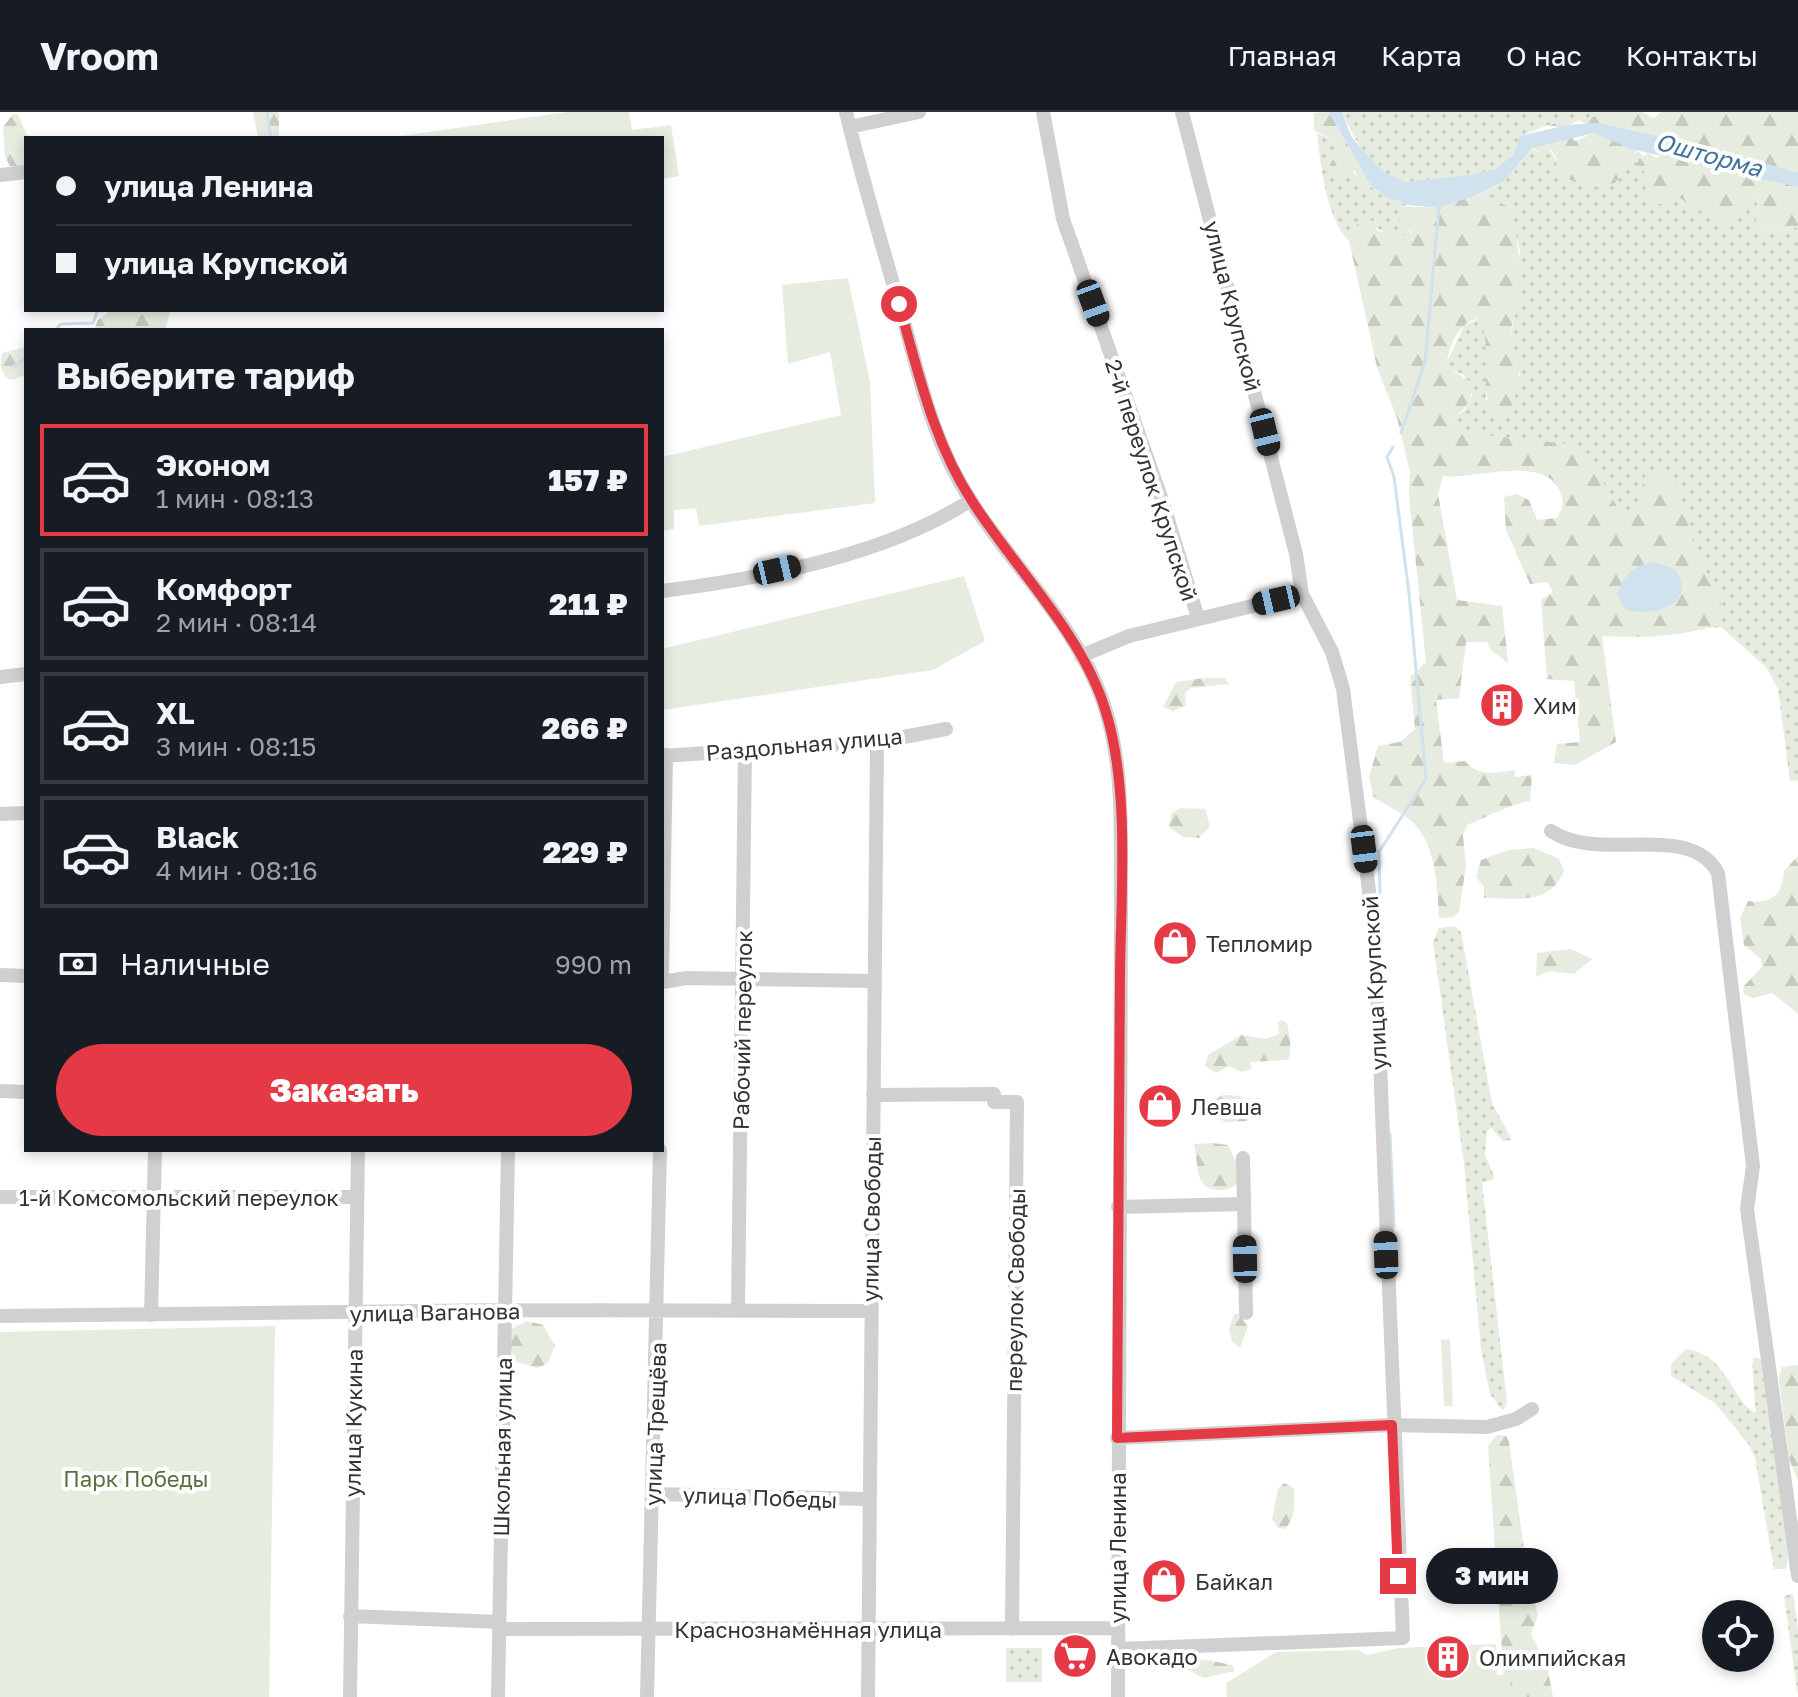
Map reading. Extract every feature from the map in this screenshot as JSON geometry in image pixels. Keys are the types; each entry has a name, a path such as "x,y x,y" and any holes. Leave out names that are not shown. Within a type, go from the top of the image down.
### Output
{"street":[{"name":"улица Ленина","path":"846,112 925,396 944,452 971,500 1081,656 1106,710 1120,813 1118,1697"},
{"path":"850,127 919,112"},
{"name":"2-й переулок Крупской","path":"1043,112 1063,219 1162,500 1198,618"},
{"name":"улица Крупской","path":"1118,1649 1403,1638 1392,1425 1375,937 1343,689 1332,652 1302,594 1296,554 1182,112"},
{"path":"0,175 24,172"},
{"path":"664,591 719,584 894,542 935,524 971,500"},
{"path":"1081,656 1129,636 1302,594"},
{"path":"0,677 24,674"},
{"name":"Раздольная улица","path":"664,756 877,742 946,729"},
{"name":"улица Свободы","path":"868,1697 867,1499 877,742"},
{"name":"Рабочий переулок","path":"738,1309 745,750"},
{"path":"0,814 24,813"},
{"path":"1551,831 1581,846 1689,847 1707,857 1718,873 1753,1166 1747,1209 1798,1576"},
{"path":"0,975 24,976"},
{"path":"664,982 687,978 873,981"},
{"path":"0,1091 24,1092"},
{"name":"переулок Свободы","path":"873,1095 994,1094 994,1102 1017,1102 1012,1629"},
{"path":"151,1315 155,1152"},
{"name":"улица Кукина","path":"350,1697 358,1152"},
{"name":"Школьная улица","path":"498,1697 508,1152"},
{"name":"улица Трещёва","path":"647,1697 660,1152"},
{"path":"1243,1158 1246,1313"},
{"name":"1-й Комсомольский переулок","path":"0,1197 357,1197"},
{"path":"1118,1207 1244,1204"},
{"name":"улица Ваганова","path":"0,1316 504,1310 869,1311"},
{"path":"1117,1438 1392,1425 1487,1427 1516,1419 1532,1409"},
{"name":"улица Победы","path":"653,1494 867,1499"},
{"name":"Краснознамённая улица","path":"350,1616 499,1626 648,1630 1118,1628"}],"green space":[{"path":"253,112 279,112 279,136 258,136"},
{"path":"567,112 629,112 632,130 671,125 679,176 664,179 664,136 401,136"},
{"path":"1329,112 1371,186 1363,188 1355,171 1345,176 1334,176 1328,169 1337,153 1335,141 1314,130 1314,113"},
{"path":"1342,112 1620,112 1548,125 1521,136 1509,160 1497,168 1469,176 1405,182 1395,180 1377,168 1363,151"},
{"path":"1619,112 1642,112 1654,118 1661,112 1798,112 1798,229 1792,225 1780,232 1762,230 1756,221 1758,198 1752,200 1745,215 1723,225 1680,198 1675,189 1674,208 1647,200 1644,171 1637,165 1639,159 1648,153 1657,158 1671,151 1643,141 1615,183 1598,185 1563,177 1555,172 1557,159 1550,149 1542,154 1532,148 1569,135 1575,141 1596,132 1579,120 1563,128 1548,125"},
{"path":"13,114 18,115 27,135 31,136 24,136 24,168 10,166 5,157 3,127"},
{"path":"1317,133 1335,141 1345,163 1363,181 1386,196 1409,205 1401,206 1415,247 1362,217 1349,241 1329,204"},
{"path":"1532,148 1537,152 1549,149 1569,181 1600,185 1638,151 1643,156 1639,159 1673,192 1675,188 1752,200 1758,198 1756,221 1762,230 1780,232 1792,225 1798,229 1798,780 1790,781 1778,689 1766,667 1721,627 1602,636 1581,449 1454,432 1452,418 1465,410 1472,395 1464,375 1450,369 1447,362 1464,326 1480,318 1484,328 1488,349 1486,400 1513,394 1520,374 1509,343 1519,292 1517,273 1520,251 1507,206 1486,197 1484,191 1503,182"},
{"path":"1484,191 1486,197 1507,206 1516,237 1519,291 1510,340 1519,365 1517,391 1502,421 1488,403 1486,346 1480,319 1467,323 1453,341 1447,362 1450,369 1471,382 1468,403 1452,418 1454,432 1578,445 1592,460 1623,513 1635,512 1647,469 1671,475 1680,494 1697,553 1721,603 1721,613 1720,623 1678,634 1602,636 1616,742 1575,765 1554,763 1557,744 1580,742 1574,681 1547,679 1541,600 1553,592 1547,582 1530,584 1506,530 1504,497 1517,494 1529,500 1537,520 1557,518 1561,511 1561,493 1550,479 1538,473 1506,471 1443,476 1438,494 1457,600 1502,606 1508,663 1492,651 1487,642 1466,642 1459,698 1436,700 1444,763 1465,761 1481,772 1514,770 1515,777 1532,775 1530,801 1467,825 1463,835 1466,866 1459,912 1453,917 1439,918 1430,849 1416,826 1373,796 1369,777 1378,746 1400,742 1415,729 1410,677 1426,662 1409,495 1410,472 1397,418 1377,367 1349,241 1361,217 1373,221 1377,231 1405,235 1414,245 1410,230 1398,219 1401,206 1438,208"},
{"path":"848,278 870,382 875,503 699,526 696,508 674,510 674,529 664,531 664,457 841,415 830,352 788,364 782,285"},
{"path":"108,312 170,312 166,328 95,328 98,320"},
{"path":"24,348 24,376 11,380 5,375 2,353"},
{"path":"964,576 985,641 933,670 664,710 664,649"},
{"path":"1225,678 1229,684 1191,688 1185,693 1186,706 1172,711 1163,707 1176,682"},
{"path":"1180,808 1205,809 1210,826 1199,838 1183,837 1169,827 1171,814"},
{"path":"1534,848 1559,859 1564,871 1550,890 1530,898 1484,898 1484,887 1476,877 1481,860 1509,850"},
{"path":"1798,856 1798,1014 1772,993 1753,998 1744,994 1743,987 1762,967 1761,959 1744,945 1740,918 1748,901 1764,901 1775,896 1784,871"},
{"path":"1455,926 1461,932 1492,1103 1512,1140 1503,1141 1491,1128 1487,1131 1485,1155 1494,1176 1493,1180 1482,1182 1507,1402 1503,1411 1490,1394 1481,1349 1464,1164 1433,942 1439,928"},
{"path":"1571,949 1592,959 1574,974 1550,971 1536,977 1537,953"},
{"path":"1278,1022 1287,1023 1289,1032 1288,1060 1250,1062 1252,1069 1242,1072 1229,1066 1216,1073 1205,1066 1208,1055 1241,1035 1266,1039 1279,1034"},
{"path":"1223,1095 1240,1096 1252,1105 1248,1121 1226,1122 1211,1116 1208,1103"},
{"path":"1194,1144 1228,1145 1243,1176 1228,1189 1209,1188 1200,1178"},
{"path":"1234,1314 1239,1314 1248,1327 1240,1348 1232,1342 1229,1329"},
{"path":"528,1321 543,1325 555,1346 547,1364 537,1368 517,1362 508,1347 510,1329"},
{"name":"Парк Победы","path":"275,1326 269,1697 0,1697 0,1332"},
{"path":"1450,1339 1453,1406 1444,1406 1441,1340"},
{"path":"1686,1349 1712,1360 1741,1399 1756,1413 1752,1365 1754,1357 1762,1360 1788,1557 1786,1569 1774,1569 1755,1458 1749,1445 1715,1403 1671,1376 1671,1364"},
{"path":"1798,1365 1798,1481 1789,1459 1779,1380 1782,1367"},
{"path":"1497,1435 1506,1436 1509,1442 1528,1577 1538,1615 1531,1634 1547,1666 1553,1697 1505,1697 1488,1446"},
{"path":"1284,1483 1294,1488 1293,1515 1285,1529 1278,1528 1272,1519 1278,1489"},
{"path":"1793,1594 1798,1630 1798,1697 1784,1596"},
{"path":"1496,1644 1497,1675 1510,1674 1511,1697 1227,1697 1226,1683 1276,1652 1358,1650 1367,1655 1399,1648"},
{"path":"1006,1648 1042,1648 1042,1682 1006,1682"},
{"path":"1207,1660 1232,1665 1235,1671 1204,1678 1186,1669 1189,1661"}],"water":[{"name":"Ошторма","path":"1329,112 1342,112 1351,136 1362,149 1382,171 1405,182 1471,175 1495,169 1512,156 1520,136 1567,125 1598,123 1715,149 1798,173 1798,187 1631,149 1594,133 1532,148 1503,182 1471,197 1438,208 1409,205 1386,197 1371,186"},
{"path":"1654,562 1675,569 1681,581 1677,600 1669,606 1648,612 1625,609 1617,594 1623,581 1635,568"}],"waterway":[{"path":"267,112 271,136"},
{"path":"1401,433 1425,362 1439,206"},
{"path":"57,328 61,324 93,323 97,312"},
{"path":"11,368 24,359"},
{"path":"1381,931 1379,852 1426,779 1409,593 1394,477 1387,457 1393,447"},
{"path":"1390,1134 1394,1226"},
{"path":"1395,1236 1395,1271"}],"place":[{"name":"Хим","path":"1502,705"},
{"name":"Тепломир","path":"1175,943"},
{"name":"Левша","path":"1160,1106"},
{"name":"Байкал","path":"1164,1581"},
{"name":"Авокадо","path":"1075,1656"},
{"name":"Олимпийская","path":"1448,1657"}],"route":[{"path":"899,304 944,452 971,500 1081,656 1106,710 1112,739 1120,813 1121,912 1117,1438 1392,1425 1398,1576"}]}
